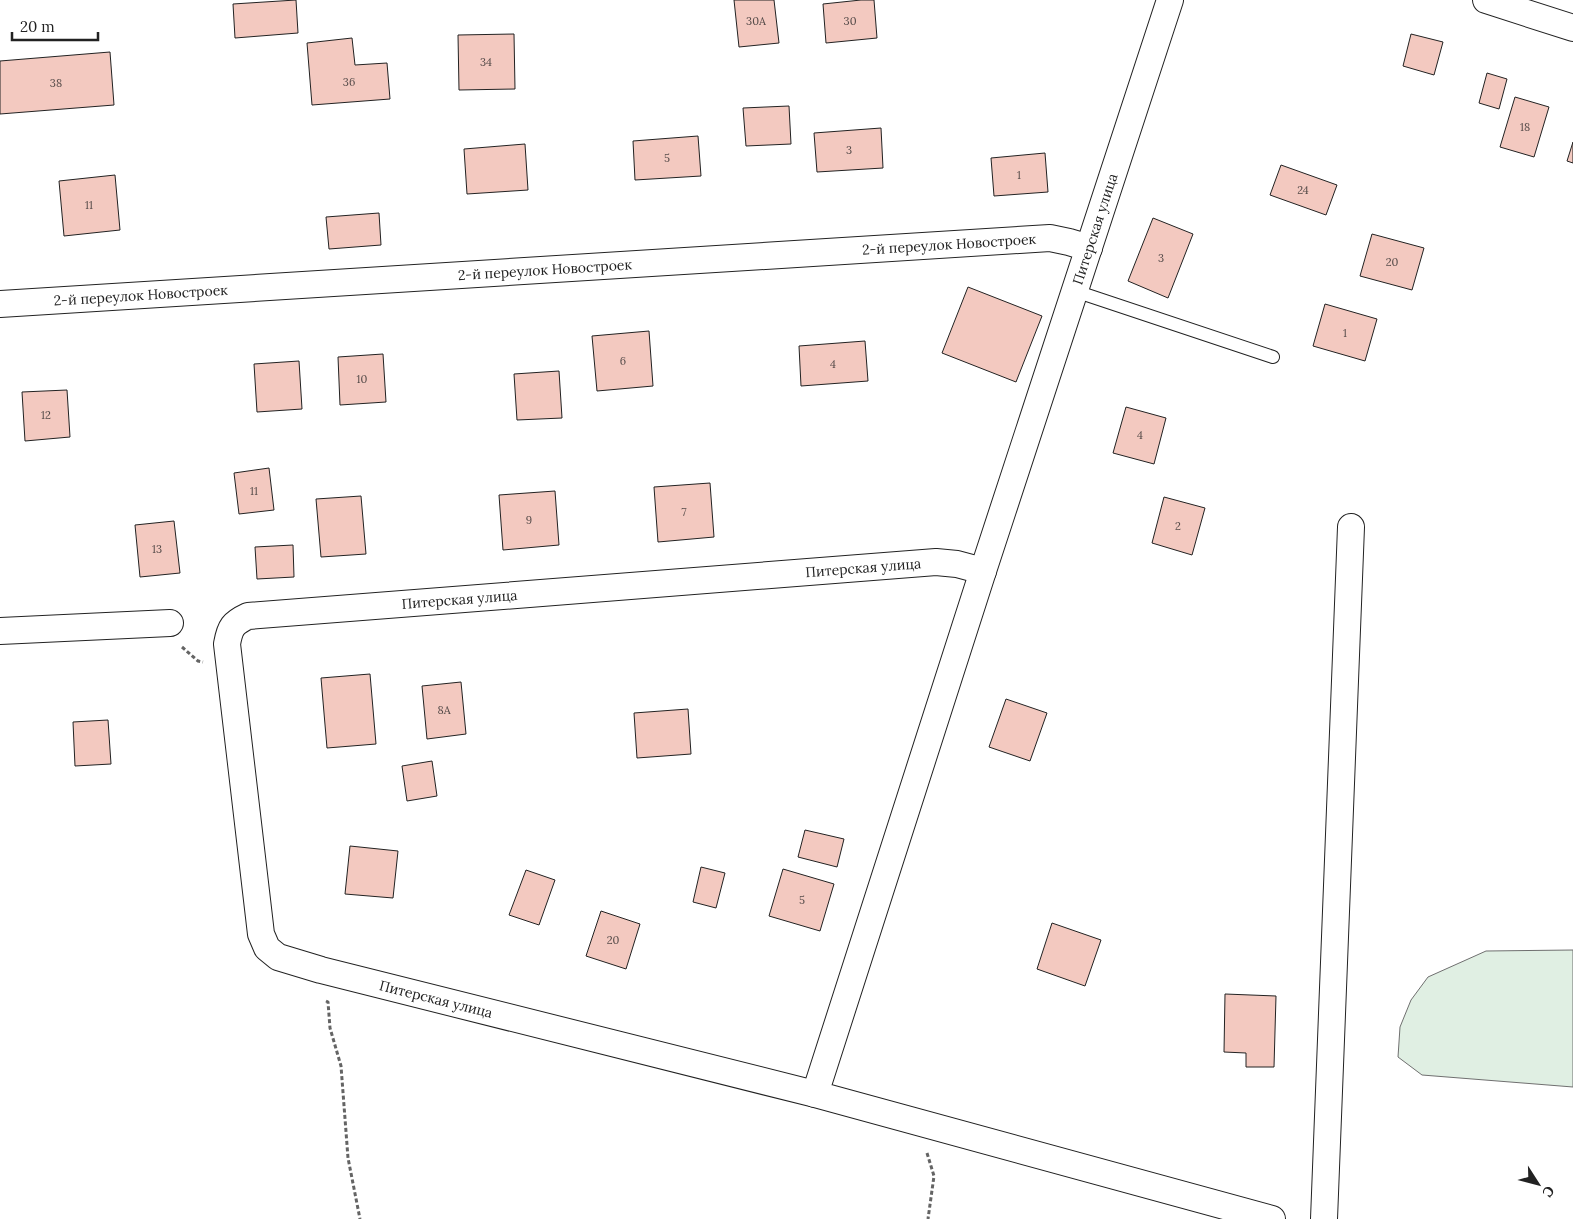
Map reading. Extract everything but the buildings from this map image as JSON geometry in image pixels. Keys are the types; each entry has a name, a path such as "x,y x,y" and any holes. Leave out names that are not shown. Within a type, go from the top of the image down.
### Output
{"street":[{"name":"Питерская улица","path":"1170,0 983,571 957,564 936,562 248,616 238,620 229,630 227,644 261,934 267,948 278,958 815,1094 1272,1219"},
{"path":"1486,0 1573,28"},
{"name":"2-й переулок Новостроек","path":"0,304 1050,238 1089,248"},
{"path":"1324,1219 1351,527"},
{"path":"815,1094 983,571"},
{"path":"0,631 170,623"}],"lane":[{"path":"1075,291 1273,357"}],"path":[{"path":"170,623 183,649 198,661 230,669"},
{"path":"321,970 318,993 328,1002 330,1028 341,1066 348,1158 360,1219"},
{"path":"917,1122 934,1176 928,1219"}],"green space":[{"path":"1573,950 1573,1087 1422,1075 1398,1057 1400,1027 1411,1000 1428,977 1486,951"}]}
